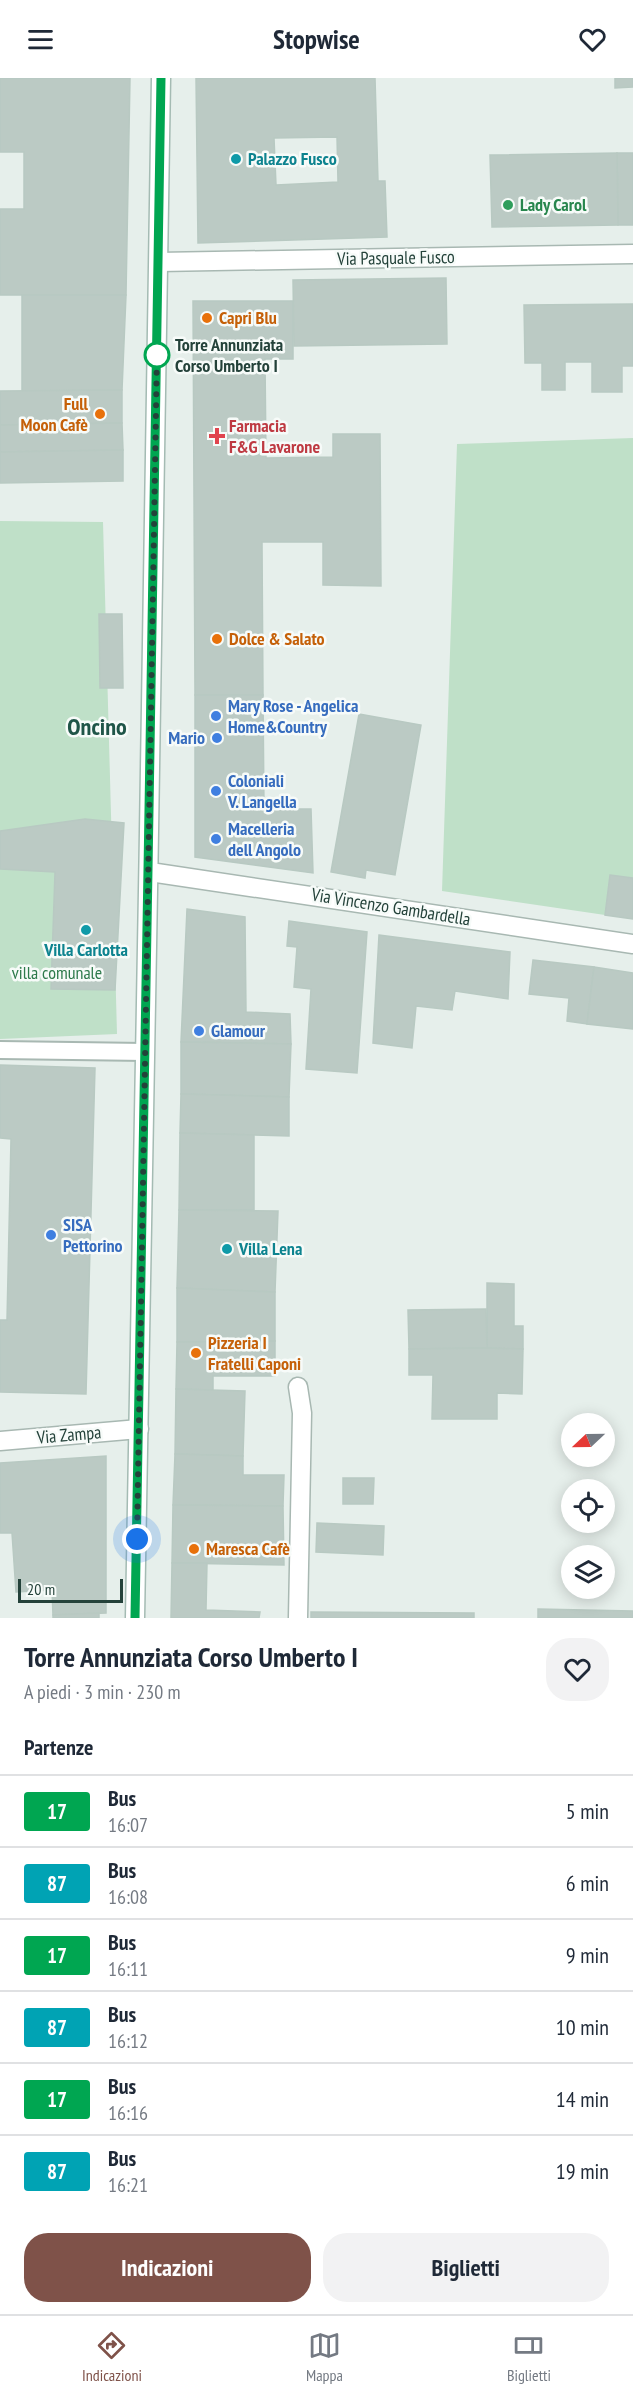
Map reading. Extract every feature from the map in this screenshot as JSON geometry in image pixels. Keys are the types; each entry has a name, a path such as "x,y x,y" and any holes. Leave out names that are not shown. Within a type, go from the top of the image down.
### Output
{"street":[{"path":"135,1618 150,872 161,78"},
{"name":"Via Pasquale Fusco","path":"159,262 633,254"},
{"name":"Via Vincenzo Gambardella","path":"150,872 633,944"},
{"path":"298,1387 302,1413 298,1618"},
{"name":"Via Zampa","path":"0,1441 139,1430"}],"lane":[{"path":"0,1050 145,1052"}],"green space":[{"path":"633,438 633,878 610,875 605,915 442,891 457,444"},
{"name":"villa comunale","path":"0,521 103,522 117,1034 0,1039"}],"building":[{"path":"0,78 130,78 126,295 0,295 0,209 24,209 24,152 0,152"},
{"name":"Palazzo Fusco","path":"196,78 375,78 378,181 385,181 387,237 198,243","holes":["337,137 338,182 276,185 274,138"]},
{"path":"615,78 633,78 633,87 615,88"},
{"path":"617,153 633,153 633,225 618,225"},
{"path":"617,153 618,225 492,227 490,155"},
{"path":"446,278 447,344 294,346 293,280"},
{"path":"22,295 126,295 122,390 22,391"},
{"path":"193,301 293,301 293,359 265,359 266,458 333,457 333,434 380,434 381,586 323,585 323,542 262,542 263,695 195,695"},
{"path":"633,304 633,366 622,366 622,392 592,392 592,362 565,362 565,390 542,390 542,363 525,363 524,305"},
{"path":"122,390 122,423 0,425 0,391"},
{"path":"122,423 123,450 0,452 0,425"},
{"path":"123,450 123,481 0,483 0,452"},
{"path":"99,614 122,614 123,688 100,688"},
{"path":"195,695 263,695 264,809 311,809 313,873 195,857"},
{"path":"359,714 421,725 395,875 366,870 365,878 331,872"},
{"name":"Villa Carlotta","path":"85,819 124,823 115,990 51,989 55,872 0,869 0,831"},
{"path":"610,875 633,878 633,919 605,915"},
{"path":"187,909 245,917 246,1012 290,1014 291,1044 181,1042"},
{"path":"289,921 367,932 357,1073 306,1069 311,989 294,987 297,947 287,946"},
{"path":"379,935 510,952 508,999 455,991 452,1010 416,1006 412,1048 373,1043"},
{"path":"533,960 594,967 587,1024 567,1021 569,998 529,994"},
{"path":"594,967 633,973 633,1029 587,1024"},
{"path":"181,1042 291,1044 289,1097 181,1094"},
{"path":"0,1065 95,1068 86,1394 0,1392 0,1320 7,1320 11,1139 0,1138"},
{"path":"181,1094 289,1097 289,1136 180,1133"},
{"path":"180,1133 254,1135 254,1210 179,1210"},
{"name":"Villa Lena","path":"179,1210 278,1211 275,1292 177,1288"},
{"path":"487,1283 514,1284 514,1326 523,1326 523,1349 487,1348"},
{"path":"177,1288 275,1292 275,1341 177,1342"},
{"path":"486,1309 487,1348 409,1349 408,1310"},
{"path":"275,1341 275,1376 213,1376 213,1390 176,1389 177,1342"},
{"path":"409,1349 523,1349 522,1394 497,1393 497,1419 432,1419 433,1375 409,1375"},
{"path":"176,1389 245,1391 243,1456 175,1454"},
{"path":"175,1454 243,1456 243,1475 284,1475 283,1506 173,1505"},
{"path":"106,1456 106,1613 53,1615 52,1590 16,1592 12,1533 0,1533 0,1463"},
{"path":"343,1478 374,1478 373,1504 343,1504"},
{"path":"173,1505 283,1506 284,1565 172,1563"},
{"path":"317,1523 384,1526 383,1555 316,1552"},
{"path":"172,1563 207,1563 206,1610 260,1612 259,1618 171,1618"},
{"path":"538,1609 633,1611 633,1618 538,1618"},
{"path":"311,1612 474,1613 474,1618 311,1618"},
{"path":"99,1613 99,1618 53,1618 53,1615"}],"bus line":[{"name":"17","path":"135,1618 150,872 161,78"}],"place":[{"name":"Palazzo Fusco","path":"236,159"},
{"name":"Lady Carol","path":"508,205"},
{"name":"Capri Blu","path":"207,318"},
{"name":"Torre Annunziata Corso Umberto I","path":"157,355"},
{"name":"Full Moon Cafè","path":"100,414"},
{"name":"Farmacia F&G Lavarone","path":"217,436"},
{"name":"Dolce & Salato","path":"217,639"},
{"name":"Mary Rose - Angelica Home&Country","path":"216,716"},
{"name":"Mario","path":"217,738"},
{"name":"Coloniali V. Langella","path":"216,791"},
{"name":"Macelleria dell Angolo","path":"216,839"},
{"name":"Villa Carlotta","path":"86,930"},
{"name":"Glamour","path":"199,1031"},
{"name":"SISA Pettorino","path":"51,1235"},
{"name":"Villa Lena","path":"227,1249"},
{"name":"Pizzeria I Fratelli Caponi","path":"196,1353"},
{"name":"Maresca Cafè","path":"194,1549"}],"district":[{"name":"Oncino","path":"97,727"}],"route":[{"path":"137,1539 157,351 157,355"}]}
